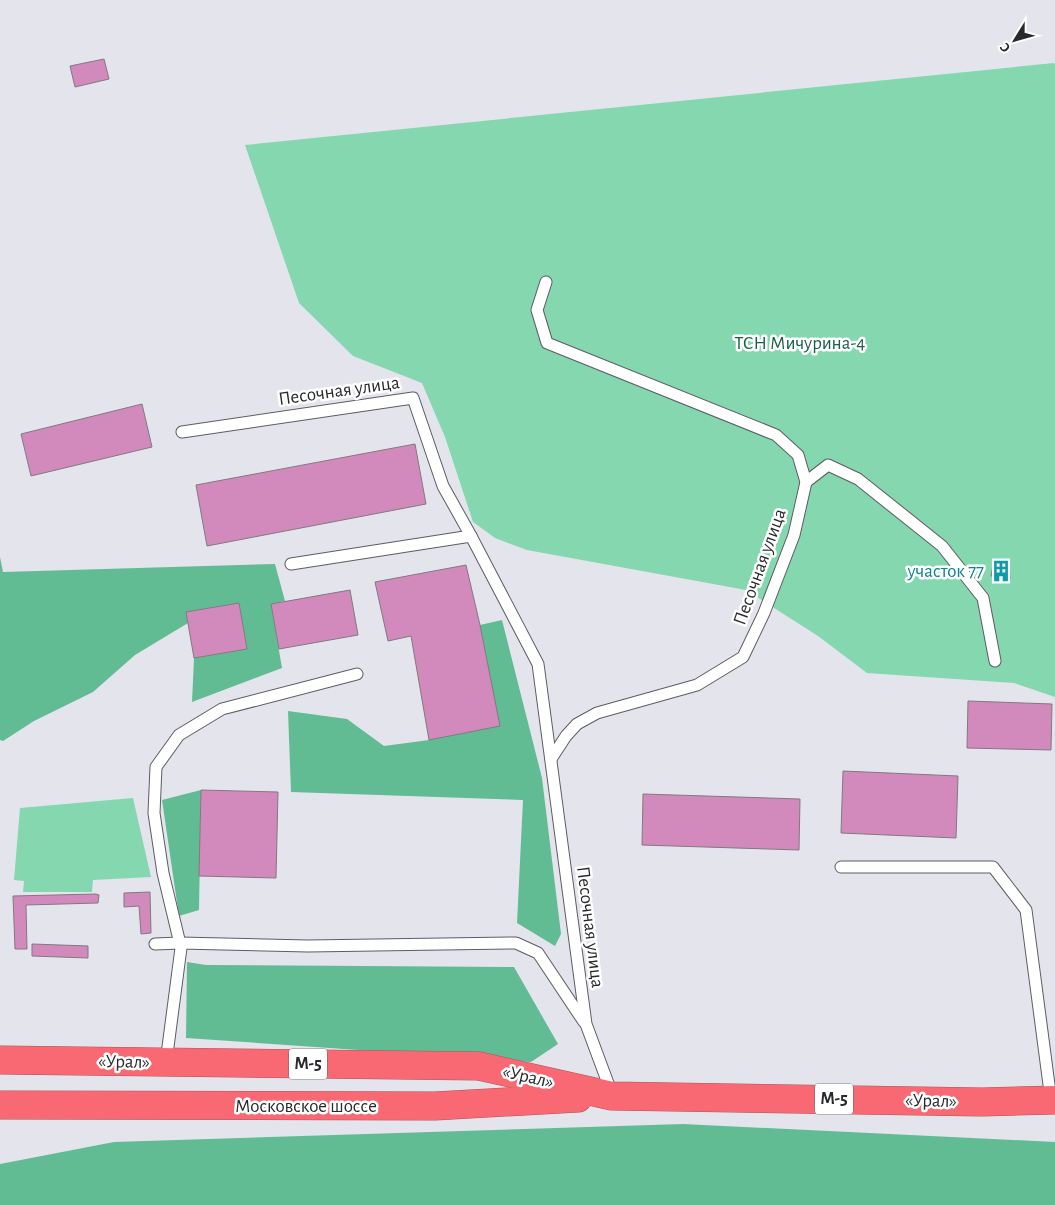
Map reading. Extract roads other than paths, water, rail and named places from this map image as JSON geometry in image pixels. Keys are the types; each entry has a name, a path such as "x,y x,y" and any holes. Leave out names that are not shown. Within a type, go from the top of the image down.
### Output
{"highway":[{"name":"«Урал»","path":"0,1060 479,1066 612,1096 982,1102 1053,1100"},
{"name":"Московское шоссе","path":"0,1105 435,1106 612,1096"}],"lane":[{"name":"Песочная улица","path":"546,282 536,310 547,343 776,435 798,455 806,482 794,535 764,613 743,657 697,686 597,713 578,724 566,736 551,759"},
{"name":"Песочная улица","path":"182,432 413,398 443,486 538,664 586,1024 612,1096"},
{"path":"806,482 828,465 858,479 942,546 984,598 995,661"},
{"path":"291,564 471,536"},
{"path":"166,1062 181,948 163,873 154,813 156,767 179,735 222,709 357,674"},
{"path":"841,867 994,866 1026,910 1053,1100"},
{"path":"155,944 308,946 516,943 538,953 586,1024"}],"place":[{"name":"участок 77","path":"1001,571"}],"park label":[{"name":"ТСН Мичурина-4","path":"800,343"}]}
